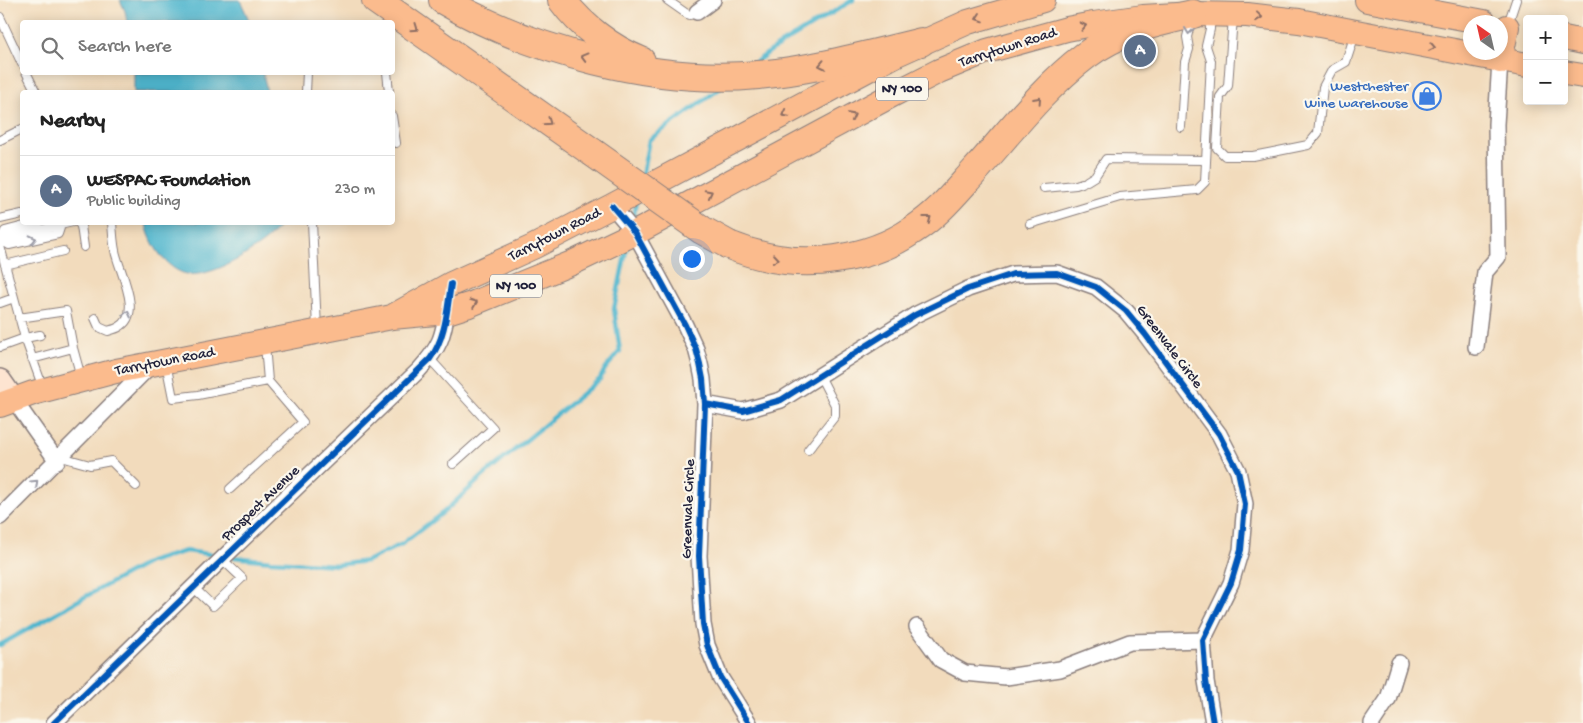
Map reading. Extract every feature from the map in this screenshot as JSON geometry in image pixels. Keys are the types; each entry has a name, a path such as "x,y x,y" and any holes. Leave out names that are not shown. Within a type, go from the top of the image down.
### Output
{"highway":[{"path":"376,0 696,226 729,245 766,258 811,262 855,256 892,242 913,230 943,206 1055,82 1086,55 1113,38 1152,24 1212,14"},
{"path":"442,0 504,30 574,54 644,70 679,74 718,77 757,76 796,71 921,42"},
{"path":"562,0 582,22 600,37 639,60 659,68 718,77"}],"main road":[{"name":"Tarrytown Road","path":"392,317 451,284 533,247 612,206 921,42 976,19 1043,0"},
{"path":"1367,0 1463,18"},
{"name":"Tarrytown Road","path":"7,402 82,379 159,362 392,317 447,312 469,306 548,273 635,233 900,90 939,71 979,54 1036,37 1092,24 1143,17 1212,14 1299,21 1463,53"},
{"path":"1568,39 1583,42"},
{"name":"Tarrytown Road","path":"1500,60 1523,64"},
{"path":"1568,73 1583,76"},
{"path":"0,380 7,402"}],"street":[{"path":"697,12 713,0"},
{"path":"1476,347 1485,272 1498,257 1496,124 1500,60"},
{"name":"Greenvale Circle","path":"612,206 635,233 696,349 703,378 704,404 699,556 703,624 707,645 720,677 748,723"},
{"name":"Greenvale Circle","path":"704,404 743,411 781,400 915,315 968,289 1013,274 1057,273 1096,288 1126,310 1145,334 1219,434 1238,471 1245,504 1241,550 1231,583 1203,640"},
{"name":"Prospect Avenue","path":"54,723 430,359 437,349 443,334 451,284"},
{"path":"0,517 159,362"},
{"path":"7,402 59,459"},
{"path":"917,628 941,660 965,673 1006,677 1060,669 1130,642 1203,640 1206,681 1213,723"},
{"path":"1372,723 1388,699 1399,664"}],"lane":[{"path":"667,0 687,14 690,15 697,12"},
{"path":"1512,28 1516,0"},
{"path":"1212,14 1228,86 1220,97 1218,148 1224,156 1253,156 1308,145 1318,133 1323,87 1332,70 1346,62 1355,32"},
{"path":"1030,224 1120,197 1197,190 1205,182 1211,61 1206,46 1212,14"},
{"path":"1181,127 1185,62 1189,49 1188,27 1212,14"},
{"path":"0,17 20,60"},
{"path":"1189,49 1206,46"},
{"path":"28,75 35,90"},
{"path":"306,90 307,75"},
{"path":"387,75 389,90"},
{"path":"0,140 20,130"},
{"path":"395,136 396,143"},
{"path":"1044,188 1076,185 1084,182 1095,176 1106,159 1206,160"},
{"path":"0,219 20,214"},
{"path":"27,225 5,231 0,245 24,338 44,390"},
{"path":"0,245 58,234 60,225"},
{"path":"80,225 84,247"},
{"path":"95,318 99,327 108,331 119,327 126,321 129,312 128,290 116,256 112,225"},
{"path":"312,225 317,332"},
{"path":"5,264 63,251"},
{"path":"0,303 14,298"},
{"path":"19,318 66,311 66,331 82,379"},
{"path":"0,347 24,338 40,335"},
{"path":"230,489 303,422 268,381 265,342"},
{"path":"32,359 73,348"},
{"path":"430,359 493,428 453,464"},
{"path":"159,362 173,398 268,381"},
{"path":"808,450 835,416 835,405 820,376"},
{"path":"59,459 90,465 111,461 136,486"},
{"path":"193,587 213,606 242,578 222,559"}],"water":[{"path":"120,0 240,0 249,20 127,20"},
{"path":"134,75 263,75 267,90 134,90"},
{"path":"147,225 280,225 266,240 242,257 219,268 194,274 187,274 172,267 160,254"}],"waterway":[{"path":"753,64 773,49 853,0"},
{"path":"642,176 649,140 722,87"},
{"path":"634,215 636,202"},
{"path":"234,557 337,565 367,561 402,544 445,511 482,477 600,379 605,369 620,351 614,309 627,246"},
{"path":"0,645 149,562 186,551 216,555"}],"cycle path":[{"path":"612,206 635,233 685,325 696,349 700,364 705,404 699,556 703,624 707,645 720,677 749,723"},
{"path":"705,404 743,411 781,400 915,315 968,289 1013,274 1057,273 1096,287 1126,311 1145,334 1219,434 1238,471 1245,504 1241,550 1231,583 1203,640 1206,681 1213,723"},
{"path":"54,723 430,359 443,332 451,284"}],"place":[{"name":"WESPAC Foundation","path":"1140,51"},
{"name":"Westchester Wine warehouse","path":"1427,96"}]}
